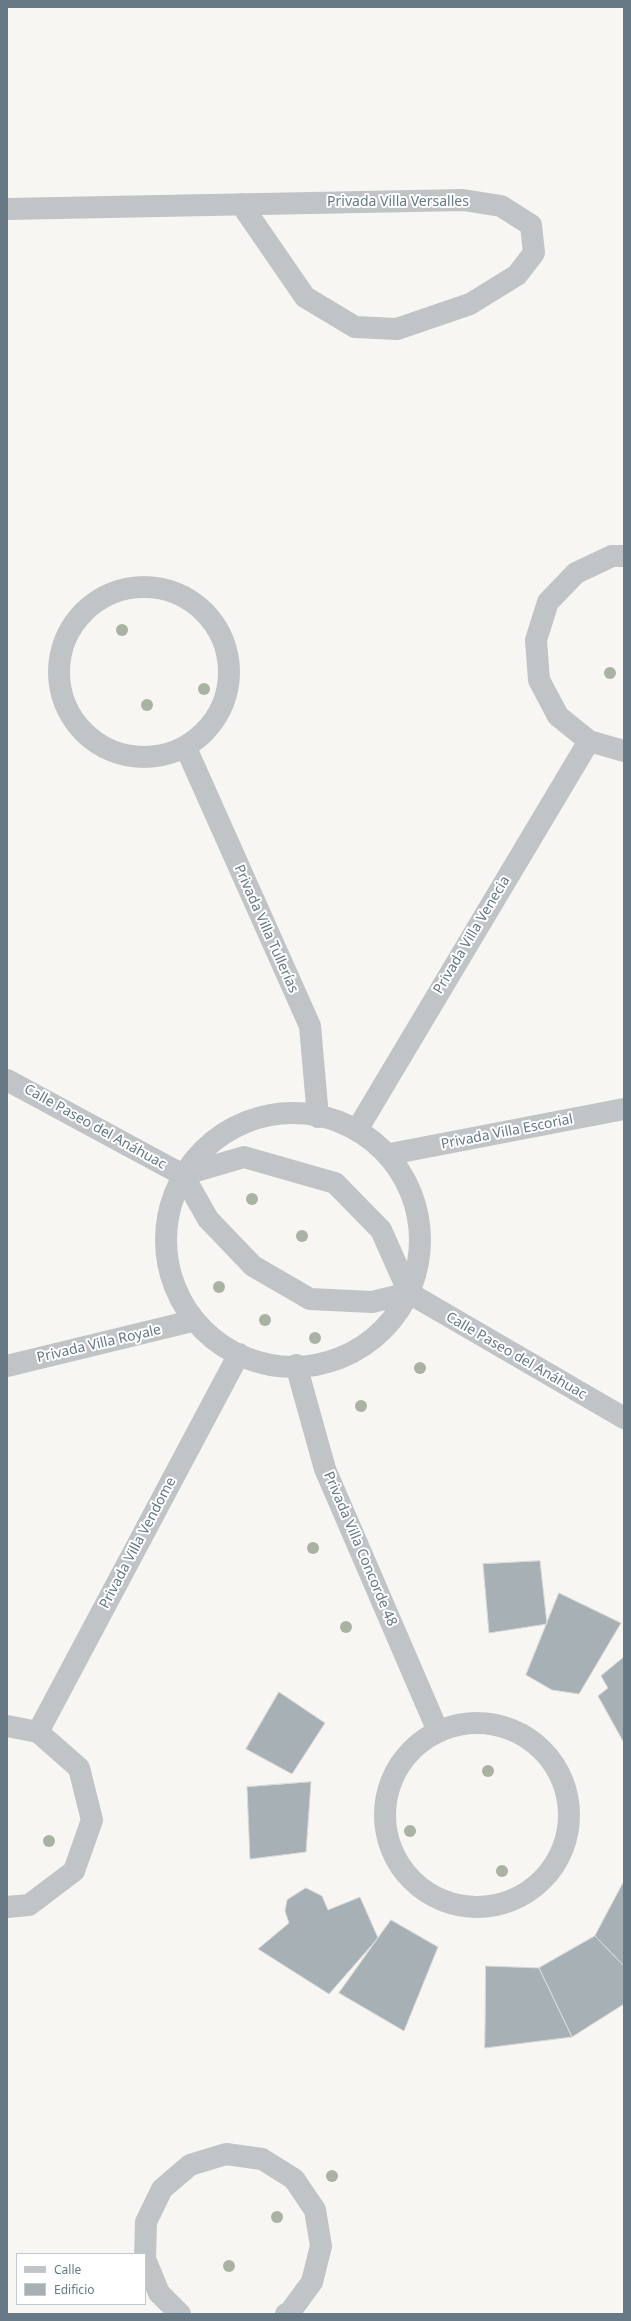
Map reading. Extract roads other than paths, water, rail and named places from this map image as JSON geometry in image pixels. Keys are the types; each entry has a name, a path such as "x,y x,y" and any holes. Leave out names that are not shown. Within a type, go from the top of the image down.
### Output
{"street":[{"name":"Privada Villa Versalles","path":"7,209 241,204 463,200 501,206 531,225 534,253 517,275 470,304 397,329 355,327 305,297 241,204"},
{"path":"624,556 612,556 576,572 548,602 536,640 539,680 558,716 589,741 624,751"},
{"path":"145,585 188,598 219,630 230,674 218,717 186,748 142,759 100,747 69,714 57,670 70,628 102,596 145,585"},
{"name":"Privada Villa Venecia","path":"357,1130 589,741"},
{"name":"Privada Villa Tullerías","path":"186,748 310,1026 318,1117"},
{"name":"Calle Paseo del Anáhuac","path":"7,1080 183,1175 208,1219 253,1266 310,1299 372,1302 409,1293"},
{"name":"Privada Villa Escorial","path":"390,1154 624,1109"},
{"path":"318,1117 357,1130 390,1154 410,1181 422,1214 424,1248 409,1293 398,1314 370,1341 334,1358 296,1365 239,1354 214,1341 192,1322 170,1284 162,1242 169,1201 183,1175 227,1133 271,1118 318,1117"},
{"name":"Calle Paseo del Anáhuac","path":"183,1175 244,1157 335,1183 381,1230 409,1293 624,1418"},
{"name":"Privada Villa Royale","path":"7,1366 192,1322"},
{"name":"Privada Villa Vendome","path":"38,1732 239,1354"},
{"name":"Privada Villa Concorde 48","path":"296,1365 325,1468 437,1729"},
{"path":"495,1722 527,1739 546,1750 571,1803 560,1861 517,1901 459,1908 408,1880 383,1826 395,1769 437,1729 495,1722"},
{"path":"7,1726 38,1732 79,1768 92,1820 74,1872 29,1905 7,1907"},
{"path":"145,2253 146,2222 162,2189 185,2169 190,2165 226,2154 262,2159 294,2179 315,2210 321,2246 312,2282 290,2312 286,2314"},
{"path":"146,2261 159,2293 180,2314"}]}
